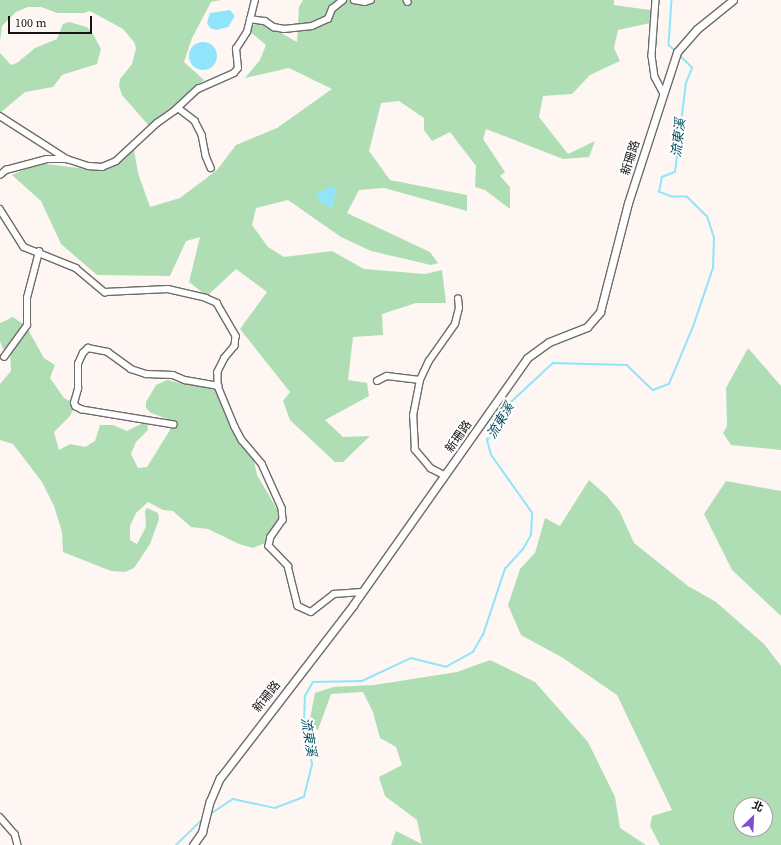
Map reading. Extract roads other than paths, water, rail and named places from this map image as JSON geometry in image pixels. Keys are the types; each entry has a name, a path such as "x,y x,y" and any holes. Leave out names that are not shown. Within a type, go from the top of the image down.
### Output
{"street":[{"path":"0,116 67,159 89,166 108,165 116,161 156,122 178,108 198,89 234,73 238,68 236,49 242,43 255,0"},
{"path":"250,19 265,21 274,27 284,29 312,26 328,19 332,9 343,0"},
{"path":"354,0 365,2 371,0"},
{"path":"656,0 652,56 655,77 663,92"},
{"name":"新珊路","path":"193,845 202,832 210,801 220,778 362,592 527,358 549,342 587,327 600,312 628,203 669,72 677,52 697,29 733,0"},
{"path":"178,108 196,121 202,135 206,156 212,168"},
{"path":"0,175 6,170 48,160 67,159"},
{"path":"0,209 24,246 76,268 105,292 168,289 218,303 236,336 235,346 225,358 218,372 218,386 239,434 262,464 282,508 283,520 270,537 269,546 288,566 298,606 311,612 334,594 362,592"},
{"path":"4,357 27,325 27,298 39,252"},
{"path":"445,476 431,469 415,450 413,416 420,380 429,361 455,324 459,308 458,299"},
{"path":"174,425 82,410 76,407 74,404 78,389 78,364 83,353 88,348 108,352 132,369 146,374 173,375 185,380 218,386"},
{"path":"377,381 387,376 420,380"},
{"path":"0,816 15,834 18,845"}],"water":[{"path":"230,10 235,16 228,27 216,30 210,28 207,23 210,13"},
{"path":"203,42 213,46 217,56 213,66 203,70 193,66 189,56 193,46"},
{"path":"331,186 338,191 334,197 334,208 321,203 316,194"}],"waterway":[{"name":"流東溪","path":"672,0 669,45 676,51"},
{"name":"流東溪","path":"209,815 233,799 275,808 304,797 312,764 304,722 305,696 313,682 362,681 411,658 446,667 473,652 483,635 505,569 523,549 531,535 532,513 491,455 487,440 512,401 553,363 627,365 653,390 669,384 693,327 713,268 714,238 707,217 687,197 672,197 659,192 662,177 675,172 686,83 692,68 678,54"},
{"name":"流東溪","path":"176,845 203,819"}]}
